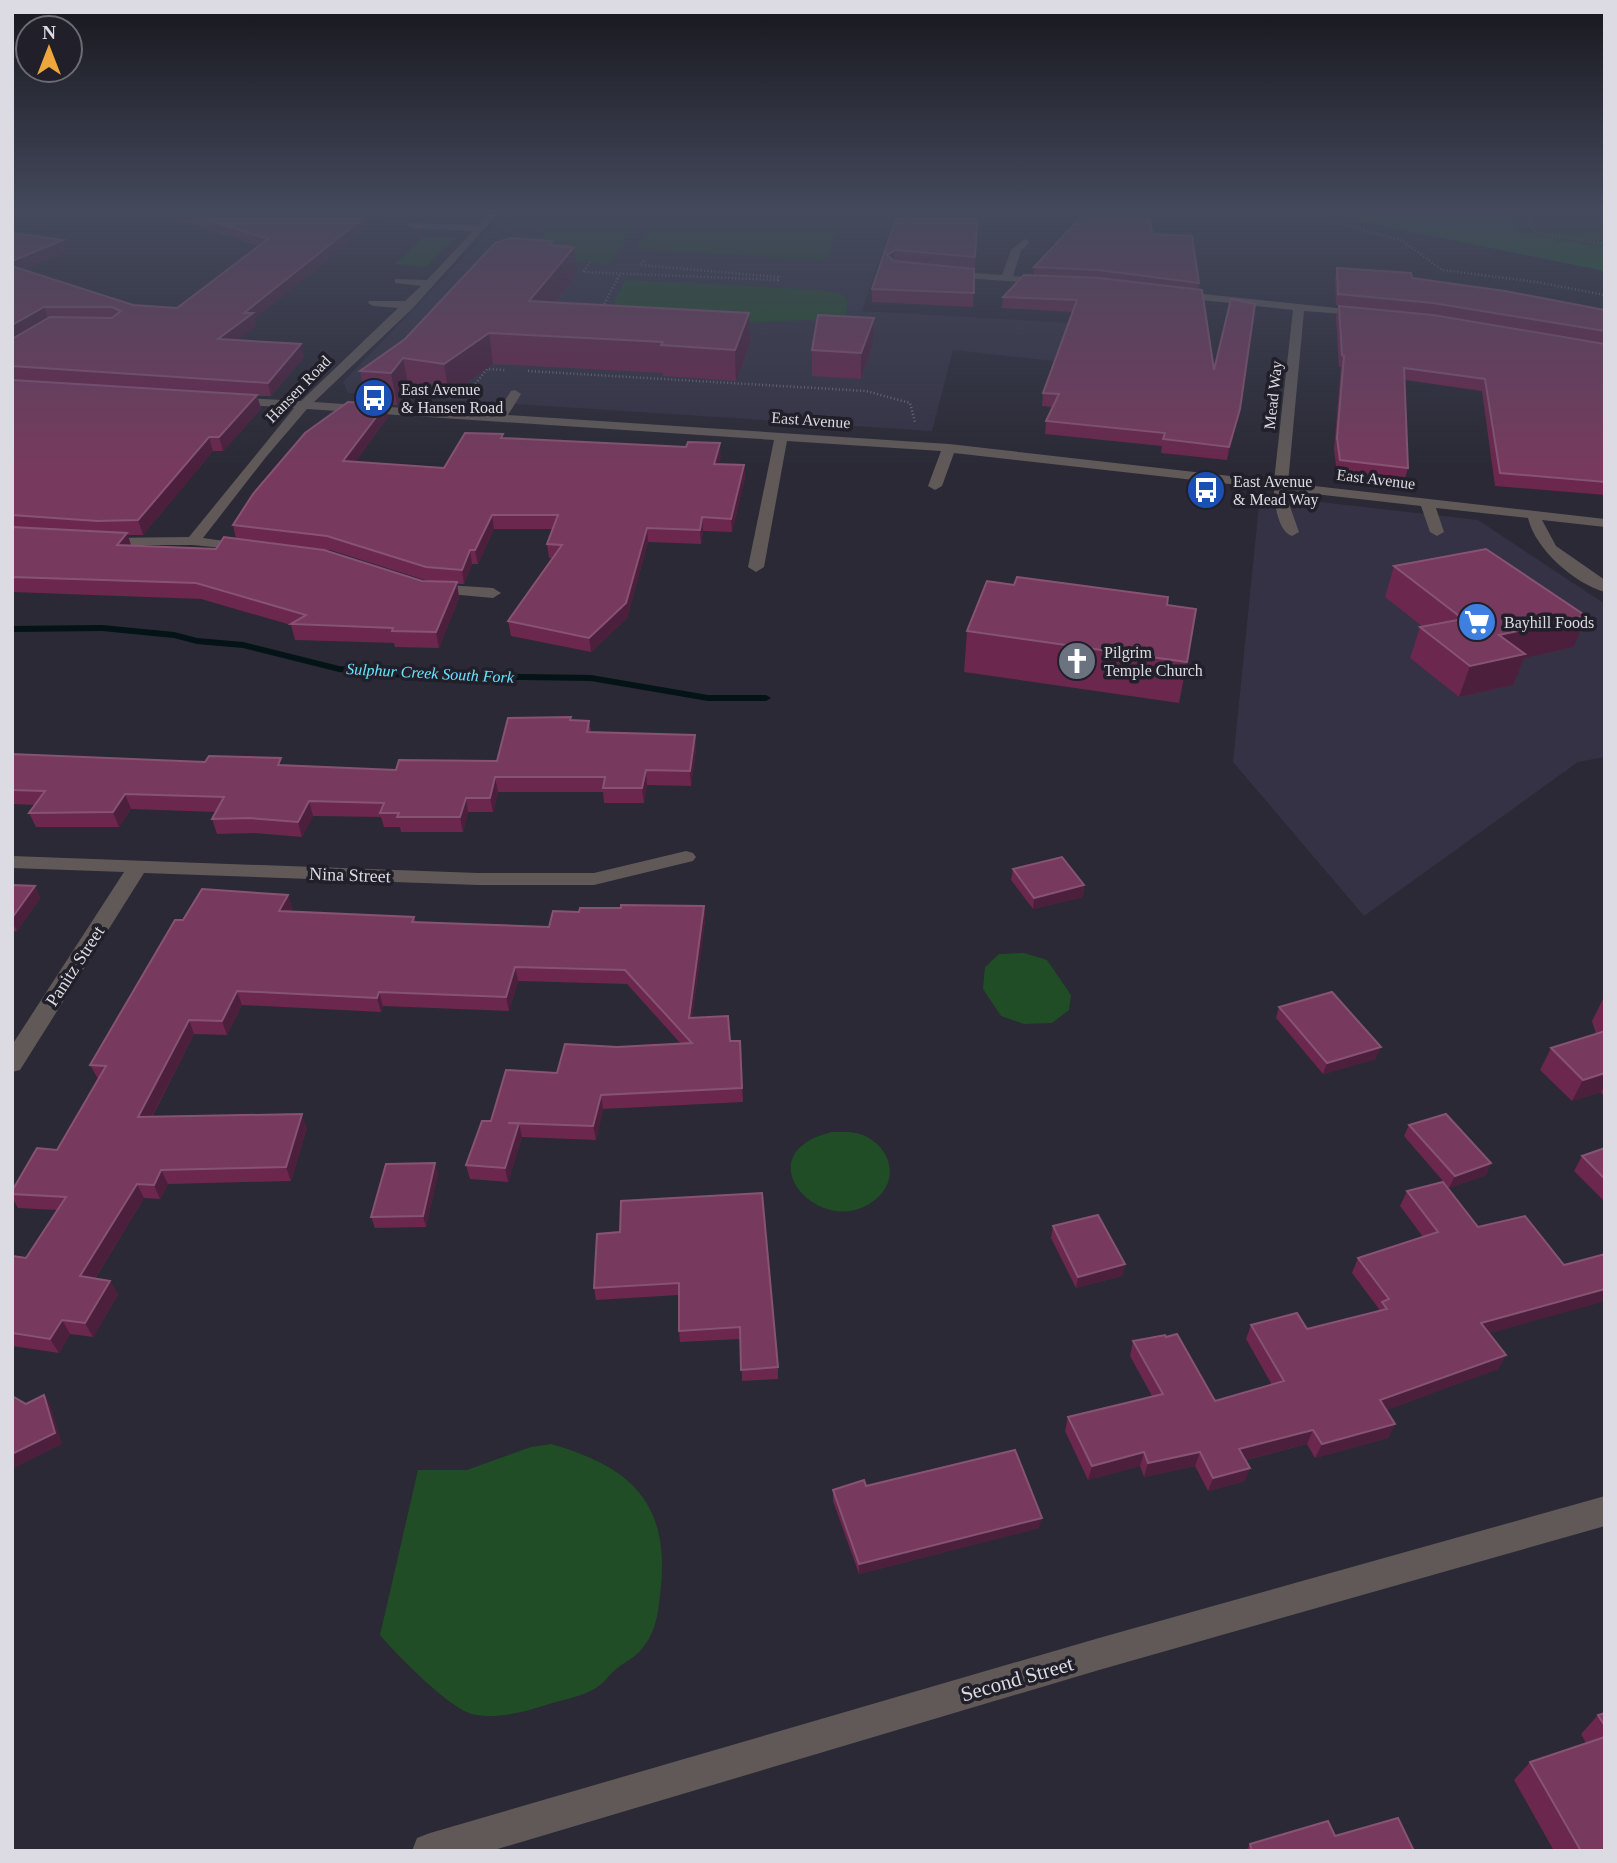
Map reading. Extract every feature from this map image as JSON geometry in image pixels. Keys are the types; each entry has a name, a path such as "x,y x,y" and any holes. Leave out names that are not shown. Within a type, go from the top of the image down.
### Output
{"street":[{"name":"Hansen Road","path":"193,541 304,405 418,296"},
{"path":"1194,296 1378,315"},
{"path":"373,303 410,305"},
{"name":"Mead Way","path":"1292,532 1281,501 1281,485 1299,308"},
{"path":"500,417 515,394"},
{"name":"East Avenue","path":"223,400 949,448 1605,523"},
{"path":"756,567 781,436"},
{"path":"935,486 949,448"},
{"path":"1427,503 1437,532"},
{"path":"1534,515 1535,530 1545,544 1605,587"},
{"path":"90,541 193,541 261,550"},
{"path":"414,585 426,589 493,593"},
{"name":"Nina Street","path":"12,862 478,879 594,879 686,857"},
{"name":"Panitz Street","path":"12,1064 137,868"},
{"name":"Second Street","path":"430,1851 1086,1658 1605,1511"}],"path":[{"path":"595,320 608,296"},
{"path":"643,379 649,368"},
{"path":"467,395 487,369 513,370"},
{"path":"526,371 866,391 910,403 919,428"}],"shaded area":[{"path":"426,296 867,296 862,311 1093,324 1072,363 953,350 932,431 348,393 343,382"},
{"path":"1260,495 1478,520 1605,604 1605,757 1578,762 1364,916 1233,762"}],"green space":[{"path":"617,296 843,296 847,300 846,316 831,325 809,320 601,329"},
{"path":"1024,953 1047,960 1071,995 1069,1010 1052,1023 1024,1024 1001,1016 983,989 985,967 999,954"},
{"path":"832,1132 856,1133 873,1140 886,1155 889,1164 888,1182 883,1191 876,1199 855,1210 834,1211 815,1203 800,1191 792,1175 793,1158 805,1143"},
{"path":"551,1444 602,1463 622,1476 638,1491 650,1509 658,1531 662,1556 656,1620 640,1651 590,1691 509,1714 472,1714 462,1710 437,1691 380,1635 418,1470 467,1470 531,1447"}],"building":[{"path":"12,296 105,296 133,305 177,308 193,296 265,296 244,313 253,313 218,339 301,344 268,383 12,366 12,339 50,317 112,318 121,311 112,307 44,307 12,325"},
{"path":"445,296 533,296 529,301 749,313 735,350 661,345 663,342 489,333 444,364 403,358 391,373 360,371 405,339"},
{"path":"1203,296 1214,370 1231,299 1255,304 1240,409 1229,447 1163,439 1165,433 1046,421 1059,394 1043,393 1077,300 1003,297"},
{"path":"1358,296 1531,296 1605,310 1605,331 1433,303"},
{"path":"1339,306 1433,315 1605,344 1605,482 1500,473 1485,379 1404,368 1408,468 1340,460 1337,438 1344,356"},
{"path":"818,315 874,318 861,353 812,350"},
{"path":"12,380 257,395 219,437 209,437 138,520 97,521 12,515"},
{"path":"348,402 386,404 343,461 444,468 465,433 503,434 501,438 686,447 688,442 720,443 714,464 744,465 731,519 702,517 700,530 647,528 626,603 589,638 508,621 562,545 547,544 558,515 492,515 475,550 470,550 462,570 426,567 327,536 233,525 253,494 305,433"},
{"path":"12,527 127,533 117,545 216,549 224,537 324,550 422,581 457,582 436,632 291,624 306,615 196,583 12,577"},
{"path":"1486,549 1586,616 1499,635 1525,654 1470,666 1420,627 1463,619 1394,566"},
{"path":"1017,577 1168,597 1167,605 1196,609 1187,662 967,631 987,581 1014,585"},
{"path":"571,717 570,720 589,721 587,732 695,735 690,771 646,770 642,788 603,788 605,777 495,777 490,798 466,798 460,817 397,817 399,813 380,813 384,803 309,801 298,822 249,818 212,819 224,797 125,794 113,812 29,813 45,791 12,790 12,754 205,762 209,756 281,758 278,765 396,770 399,760 497,761 508,718"},
{"path":"1062,857 1084,885 1034,898 1013,869"},
{"path":"12,885 35,886 12,918"},
{"path":"202,889 288,895 279,911 414,917 412,922 549,927 553,911 579,912 580,908 621,908 621,905 704,906 689,1018 728,1016 730,1041 740,1041 742,1088 601,1095 593,1126 519,1123 505,1168 466,1165 482,1121 491,1121 506,1070 557,1073 565,1044 617,1047 692,1043 625,970 515,967 506,997 379,992 377,998 237,991 222,1021 189,1020 138,1117 302,1114 286,1167 161,1170 154,1185 137,1184 80,1276 110,1281 85,1323 62,1320 50,1339 12,1333 12,1256 26,1258 66,1197 12,1194 12,1191 37,1148 57,1150 106,1066 90,1065 175,920 183,920"},
{"path":"1332,992 1381,1047 1327,1063 1279,1007"},
{"path":"1605,1031 1605,1073 1583,1080 1551,1048"},
{"path":"1446,1114 1491,1163 1455,1176 1409,1125"},
{"path":"1605,1148 1605,1179 1582,1156"},
{"path":"435,1163 423,1216 371,1217 386,1164"},
{"path":"1443,1182 1478,1227 1525,1216 1564,1265 1605,1254 1605,1289 1481,1323 1506,1355 1380,1400 1395,1424 1322,1444 1313,1430 1239,1449 1250,1468 1213,1478 1200,1452 1148,1463 1144,1452 1092,1466 1068,1417 1163,1394 1133,1341 1177,1334 1215,1401 1284,1381 1251,1325 1297,1313 1307,1329 1387,1309 1382,1302 1389,1299 1358,1258 1438,1232 1407,1191"},
{"path":"762,1193 778,1367 741,1370 740,1327 679,1331 679,1283 594,1288 597,1234 620,1232 621,1201"},
{"path":"1098,1215 1125,1264 1078,1277 1053,1226"},
{"path":"44,1395 55,1433 12,1454 12,1396 26,1404"},
{"path":"1015,1450 1042,1518 859,1564 833,1490 864,1480 866,1486"},
{"path":"1605,1713 1605,1726 1598,1715"},
{"path":"1605,1737 1605,1851 1581,1851 1530,1762"},
{"path":"1398,1818 1414,1851 1252,1851 1250,1844 1328,1821 1335,1836"}],"waterway":[{"name":"Sulphur Creek South Fork","path":"12,629 102,628 174,635 197,641 243,645 339,669 403,675 591,678 708,698 766,698"}],"place":[{"name":"East Avenue & Hansen Road","path":"374,398"},
{"name":"East Avenue & Mead Way","path":"1206,490"},
{"name":"Bayhill Foods","path":"1477,622"},
{"name":"Pilgrim Temple Church","path":"1077,661"}]}
